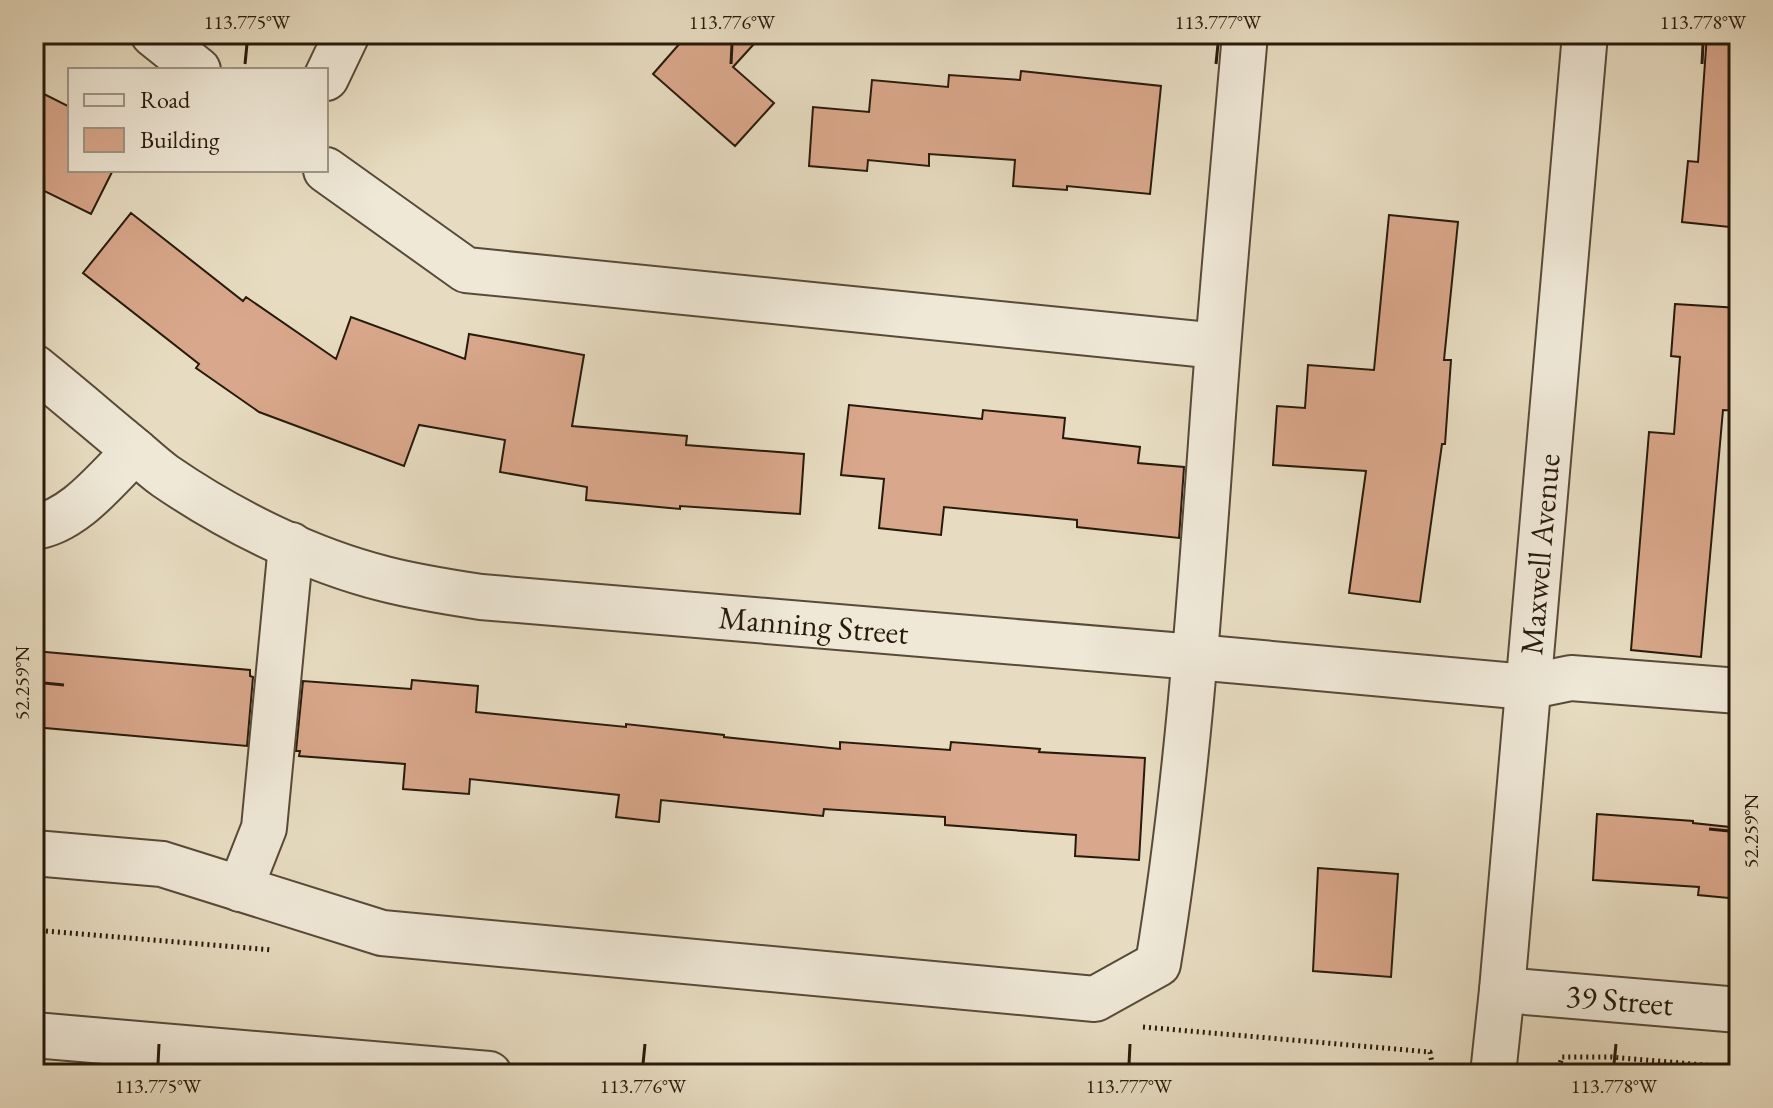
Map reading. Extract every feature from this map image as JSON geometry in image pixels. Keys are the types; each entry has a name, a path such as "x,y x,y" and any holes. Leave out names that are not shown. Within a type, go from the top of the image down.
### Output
{"street":[{"path":"153,34 196,68"},
{"path":"328,74 347,34"},
{"path":"34,853 162,864 382,933 1095,999 1158,964 1169,900 1195,657 1245,34"},
{"name":"Maxwell Avenue","path":"1493,1074 1585,34"},
{"path":"328,171 466,270 1218,346"},
{"name":"Manning Street","path":"34,367 162,474 194,495 255,529 340,565 429,589 481,597 1527,687 1571,678 1739,691"},
{"path":"34,527 57,521 76,509 135,451"},
{"path":"240,889 264,828 291,545"},
{"name":"39 Street","path":"1502,990 1739,1010"},
{"path":"34,1035 489,1074"}],"path":[{"path":"1557,1074 1562,1057 1574,1056 1739,1068"}],"building":[{"path":"688,34 763,34 733,67 774,103 735,146 653,74"},
{"path":"1707,34 1739,34 1739,228 1682,222 1688,161 1698,162"},
{"path":"1021,71 1161,86 1150,194 1067,186 1067,190 1013,186 1015,160 929,154 929,166 868,160 867,171 809,166 813,107 869,112 872,80 948,87 949,75 1020,80"},
{"path":"34,89 68,106 68,172 112,172 91,214 34,186"},
{"path":"131,213 243,301 246,297 336,359 351,317 465,359 469,334 584,355 572,426 687,436 686,445 804,454 800,514 680,506 680,509 586,500 587,487 500,472 505,440 419,425 404,466 259,412 196,368 199,364 83,273"},
{"path":"1389,215 1458,222 1444,360 1451,360 1445,444 1442,444 1420,602 1349,593 1366,471 1273,465 1277,406 1305,408 1308,365 1374,370"},
{"path":"1675,304 1739,308 1739,411 1723,410 1701,657 1631,650 1649,432 1674,434 1680,357 1671,356"},
{"path":"849,405 982,419 983,410 1065,418 1063,438 1140,447 1138,463 1184,467 1179,538 1077,527 1077,520 944,507 941,535 879,528 884,479 841,475"},
{"path":"34,651 250,670 253,677 247,746 34,727"},
{"path":"412,680 478,686 476,712 626,727 626,724 840,749 840,742 950,750 951,742 1040,749 1039,752 1145,758 1139,860 1075,856 1076,835 945,825 945,817 824,809 823,816 661,800 659,822 616,817 619,795 470,779 469,794 403,789 405,764 299,756 300,751 296,751 303,681 411,689"},
{"path":"1597,814 1693,821 1739,828 1739,899 1698,895 1699,887 1593,880"},
{"path":"1318,868 1398,874 1391,977 1313,971"}]}
